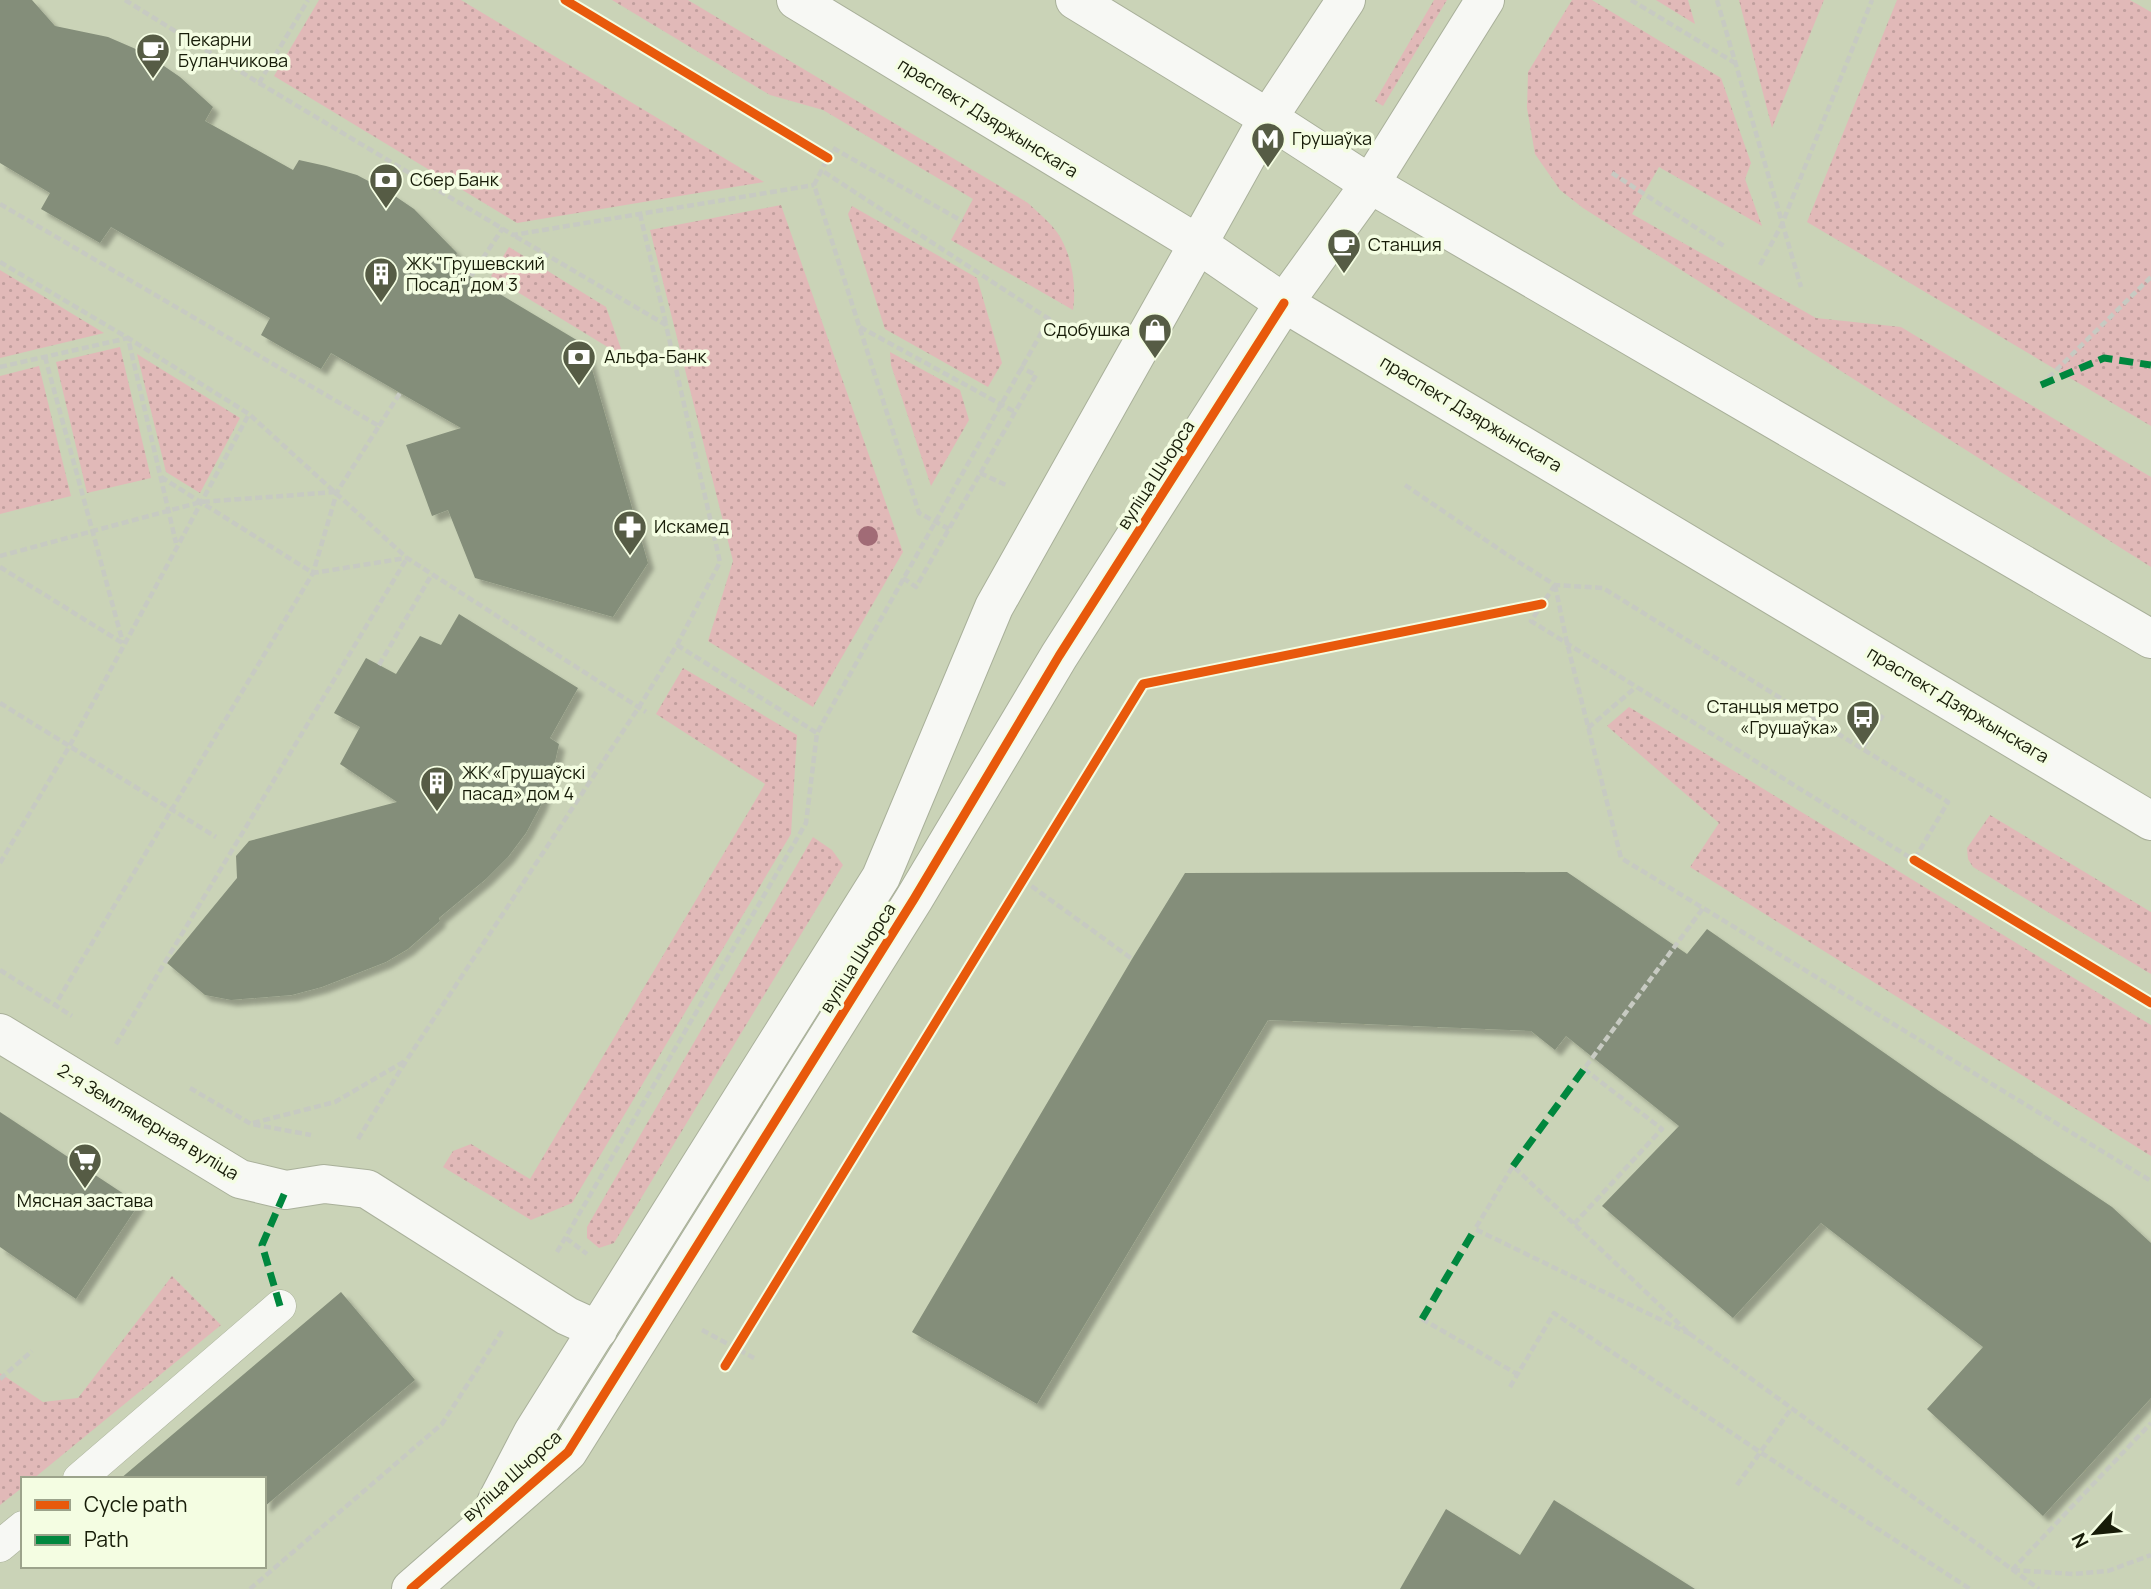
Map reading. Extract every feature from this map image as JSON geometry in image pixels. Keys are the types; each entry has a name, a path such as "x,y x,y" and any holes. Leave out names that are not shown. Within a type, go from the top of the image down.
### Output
{"street":[{"name":"праспект Дзяржынскага","path":"796,0 1121,200 1198,244 1284,303 2151,821"},
{"path":"1075,0 1370,184 2151,639"},
{"name":"вуліца Шчорса","path":"486,1521 533,1432 881,877 995,607 1268,118 1346,0"},
{"name":"вуліца Шчорса","path":"411,1589 568,1452 914,899 1059,656 1284,303 1370,184 1485,0"},
{"name":"2-я Землямерная вуліца","path":"0,1032 240,1179 286,1190 324,1184 367,1189 528,1293 567,1316 598,1330"}],"lane":[{"path":"81,1477 281,1307"},
{"path":"0,1546 21,1529"}],"path":[{"path":"125,0 259,83 666,325"},
{"path":"259,83 308,0"},
{"path":"565,0 828,158"},
{"path":"1631,0 1735,64"},
{"path":"1717,0 1801,287"},
{"path":"1760,265 1782,224 1872,0"},
{"path":"949,529 919,513 814,185 833,148 962,221"},
{"path":"250,1589 442,1424 566,1238 806,822 817,733 1049,318 821,170"},
{"path":"1612,173 1724,246"},
{"path":"513,235 814,185"},
{"path":"0,204 379,426"},
{"path":"355,1144 406,1060 639,707 677,645 720,562 640,214"},
{"path":"471,276 503,229"},
{"path":"0,262 249,414 407,558 646,712"},
{"path":"2041,385 2151,277"},
{"path":"860,327 1015,412"},
{"path":"0,367 128,338"},
{"path":"128,338 177,544"},
{"path":"45,357 124,644"},
{"path":"903,578 916,587 1036,375 1020,367"},
{"path":"55,1005 313,573 337,492 400,393"},
{"path":"0,863 69,747 249,414"},
{"path":"161,477 313,573 407,558"},
{"path":"1405,485 1555,585 1603,588 1948,802 1914,860"},
{"path":"0,556 201,502 337,492"},
{"path":"116,1044 407,558"},
{"path":"0,567 124,644"},
{"path":"379,665 432,574"},
{"path":"1555,585 1531,621 1914,860 2151,1003"},
{"path":"1555,585 1621,858 2151,1181"},
{"path":"1528,607 1542,604"},
{"path":"677,645 817,733"},
{"path":"1588,728 1636,687"},
{"path":"0,703 216,837"},
{"path":"1016,892 1030,869"},
{"path":"1023,880 1132,959"},
{"path":"1574,1224 1662,1129 1584,1069 1704,907"},
{"path":"0,971 78,1020"},
{"path":"108,1039 127,1051"},
{"path":"251,1124 335,1102 406,1060"},
{"path":"183,1084 251,1124 316,1136"},
{"path":"1689,1334 1475,1228 1513,1166 1689,1334 2039,1589"},
{"path":"1510,1387 1554,1313 1969,1589"},
{"path":"1422,1319 1517,1374"},
{"path":"730,1358 743,1337"},
{"path":"0,1379 32,1351"},
{"path":"1737,1485 1791,1409"},
{"path":"2012,1570 2151,1423"},
{"path":"2012,1570 2073,1574 2108,1571 2151,1555"}],"shaded area":[{"path":"319,0 461,0 764,182 517,223 274,76"},
{"path":"612,0 688,0 1028,203 1052,226 1064,244 1073,277 1073,310 951,240 973,199 823,110 770,95"},
{"path":"1434,0 1447,0 1383,106 1375,101"},
{"path":"1572,0 1592,0 1721,78 1751,163 1745,179 1762,226 1659,167 1632,214 1816,318 1901,327 2151,477 2151,567 1583,208 1560,190 1535,154 1527,108 1528,72"},
{"path":"1656,0 1688,0 1695,24"},
{"path":"1739,0 1824,0 1772,128"},
{"path":"1897,0 2130,0 2151,12 2151,426 1807,222"},
{"path":"781,205 903,552 813,707 708,641 733,561 650,230"},
{"path":"852,206 977,278 1002,363 988,387 885,329 848,214"},
{"path":"509,247 606,307 624,357 491,276"},
{"path":"0,270 104,333 0,358"},
{"path":"120,347 151,478 87,493 56,362"},
{"path":"890,352 960,390 969,420 931,486 891,365"},
{"path":"137,354 240,418 200,493 166,472"},
{"path":"39,366 71,496 0,514 0,376"},
{"path":"683,668 797,735 791,834 572,1203 531,1220 443,1167 453,1151 471,1144 530,1179 765,784 656,714"},
{"path":"1629,707 2151,1025 2151,1156 1690,867 1719,823 1607,726"},
{"path":"1990,815 2151,912 2151,974 1973,867 1968,859 1967,848"},
{"path":"813,837 832,850 843,865 614,1243 599,1248 587,1238 587,1227"},
{"path":"172,1276 221,1325 35,1477 21,1477 21,1489 0,1505 0,1373 43,1402 78,1398"}],"building":[{"name":"ЖК \"Грушевский Посад\" дом 3","path":"0,0 32,0 55,26 108,37 145,53 180,77 213,107 205,121 293,170 299,160 326,166 357,175 389,192 414,209 457,253 451,265 585,345 648,563 613,617 475,578 448,510 432,516 406,445 461,428 331,353 321,369 292,353 261,335 270,318 111,227 100,243 41,209 50,193 0,163"},
{"name":"ЖК «Грушаўскі пасад» дом 4","path":"459,614 578,688 550,738 559,744 553,771 541,805 526,833 508,857 486,879 439,918 440,921 408,949 386,962 322,987 292,995 231,1000 205,995 167,963 237,878 236,856 249,841 397,802 340,764 360,727 334,713 366,658 396,674 420,636 441,645"},
{"path":"1567,872 1687,954 1707,929 1939,1091 2112,1207 2151,1243 2151,1398 2043,1516 1927,1409 1983,1347 1821,1223 1733,1318 1602,1206 1679,1126 1566,1036 1555,1050 1531,1031 1268,1020 1037,1404 912,1332 1185,873"},
{"path":"0,1112 139,1204 76,1299 0,1247"},
{"path":"341,1292 415,1380 266,1505 266,1477 122,1477"},
{"path":"1554,1500 1695,1589 1400,1589 1446,1509 1520,1555"}],"marked path":[{"path":"2041,385 2104,358 2151,365"},
{"path":"1513,1166 1584,1069"},
{"path":"280,1306 262,1245 286,1190"},
{"path":"1422,1319 1475,1229"}],"cycle path":[{"path":"565,0 828,158"},
{"path":"411,1589 568,1452 914,899 1059,656 1284,303"},
{"path":"725,1366 1143,684 1542,604"},
{"path":"1914,860 2151,1003"}],"place":[{"name":"Пекарни Буланчикова","path":"153,80"},
{"name":"Грушаўка","path":"1268,169"},
{"name":"Сбер Банк","path":"386,210"},
{"name":"Станция","path":"1344,275"},
{"name":"ЖК \"Грушевский Посад\" дом 3","path":"381,304"},
{"name":"Сдобушка","path":"1155,360"},
{"name":"Альфа-Банк","path":"579,387"},
{"name":"Искамед","path":"630,557"},
{"name":"Станцыя метро «Грушаўка»","path":"1863,747"},
{"name":"ЖК «Грушаўскі пасад» дом 4","path":"437,813"},
{"name":"Мясная застава","path":"85,1190"}]}
